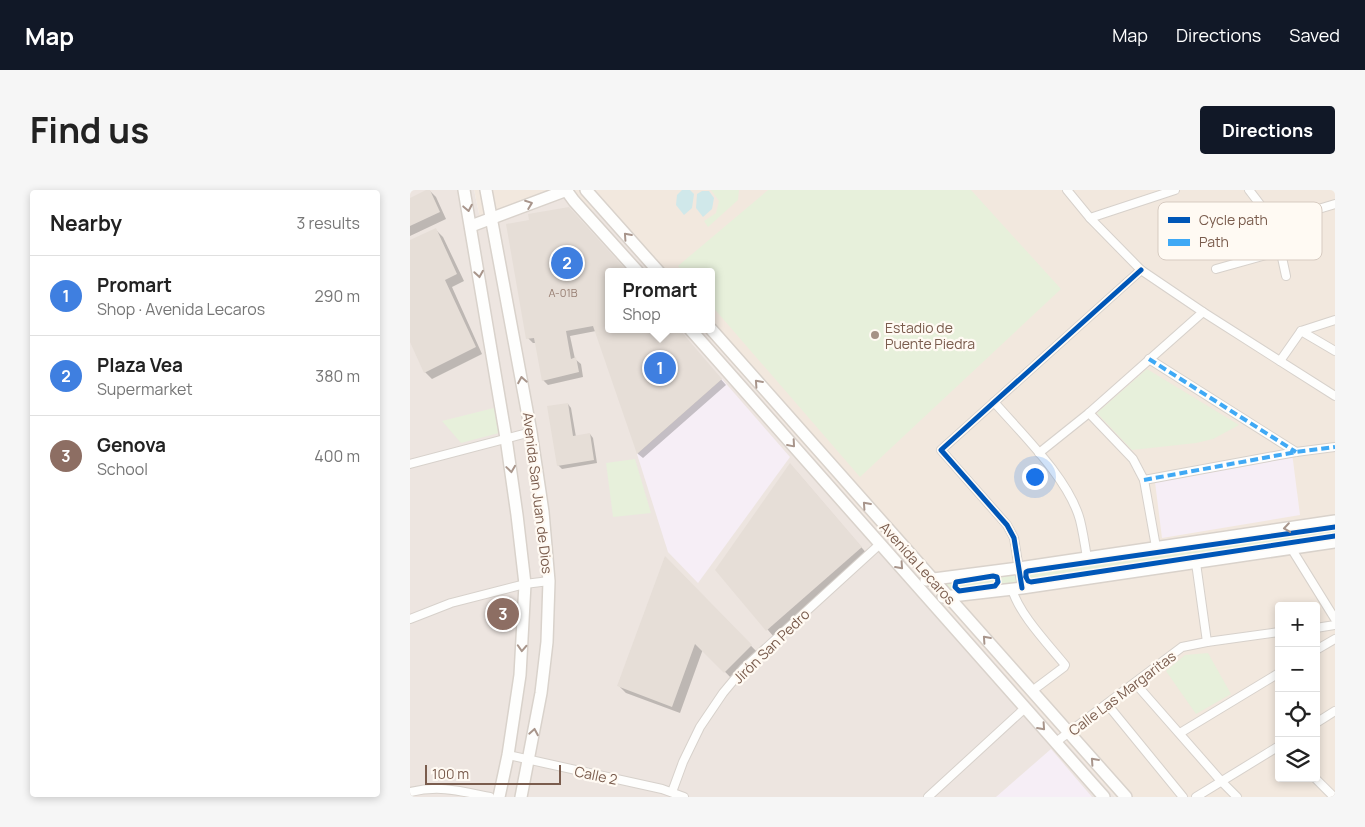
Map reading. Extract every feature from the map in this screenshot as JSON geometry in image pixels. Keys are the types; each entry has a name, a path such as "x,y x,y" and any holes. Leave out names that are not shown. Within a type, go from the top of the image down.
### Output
{"main road":[{"name":"Avenida San Juan de Dios","path":"464,190 506,438 525,584 520,675 508,756 498,797"},
{"name":"Avenida San Juan de Dios","path":"486,190 531,432 549,581 547,642 542,687 522,792"},
{"path":"471,226 567,190 574,201 634,268"},
{"path":"586,190 655,268"},
{"name":"Avenida Lecaros","path":"694,333 1104,797"},
{"name":"Avenida Lecaros","path":"714,333 1126,797"},
{"path":"915,583 1335,521"},
{"path":"929,599 1335,542"},
{"path":"502,782 522,792"}],"street":[{"path":"1067,190 1090,218 1141,270 1335,396"},
{"path":"1090,218 1175,190"},
{"path":"1249,190 1258,202"},
{"path":"1322,208 1335,204"},
{"path":"1216,269 1248,260"},
{"path":"1282,260 1286,276"},
{"path":"1032,691 1065,665 1015,599 1019,568 1014,538 1007,525 941,450 1141,270"},
{"path":"1039,453 1089,412 1203,312"},
{"path":"1280,361 1301,331 1335,320"},
{"path":"1301,331 1335,351"},
{"path":"1149,359 1296,452"},
{"path":"994,402 1060,478 1072,499 1080,519 1087,558"},
{"path":"1089,412 1133,459 1144,480 1156,547"},
{"path":"410,464 531,432"},
{"path":"1144,480 1335,446"},
{"name":"Jirón San Pedro","path":"672,792 683,762 700,727 728,687 744,669 880,544"},
{"path":"1292,548 1335,620"},
{"path":"1196,563 1207,642"},
{"path":"410,619 451,603 525,584 549,581"},
{"path":"1320,627 1335,625"},
{"name":"Calle Las Margaritas","path":"1056,742 1182,647 1275,633"},
{"path":"1320,648 1335,639"},
{"path":"1180,733 1275,675"},
{"path":"1135,683 1237,797"},
{"path":"1106,704 1183,797"},
{"path":"928,797 1026,708"},
{"path":"1320,720 1335,711"},
{"path":"1196,797 1275,748"},
{"name":"Calle 2","path":"508,756 672,792 684,797"},
{"path":"1319,782 1334,795"},
{"path":"410,792 428,789 450,789 490,797"}],"shaded area":[{"path":"410,190 474,190 481,223 563,198 598,212 647,268 605,268 605,333 705,333 1115,797 410,797"},
{"path":"474,190 1335,190 1335,797 1115,797 705,333 715,333 715,268 647,268 598,212 481,223"},
{"path":"722,379 790,457 698,583 668,552 637,454"},
{"path":"1292,453 1300,515 1162,538 1154,474"},
{"path":"1051,749 1092,797 996,797"}],"green space":[{"path":"711,190 739,190 738,200 708,227 704,221 716,213 719,201"},
{"name":"Estadio de Puente Piedra","path":"768,190 971,190 1061,289 860,477 715,310 715,268 680,268 678,266"},
{"path":"1147,369 1239,425 1213,439 1196,443 1132,450 1097,413"},
{"path":"494,408 499,433 461,443 442,421"},
{"path":"635,459 651,513 613,517 606,463"},
{"path":"1335,525 1335,538 1024,585 1021,570"},
{"path":"1017,570 1020,586 948,594 935,580"},
{"path":"1208,653 1231,694 1196,714 1166,671 1185,655"}],"water":[{"path":"682,190 690,190 694,194 692,208 684,215 676,205 677,195"},
{"path":"702,191 709,191 714,198 712,209 703,217 696,208 697,194"}],"building":[{"path":"430,190 440,212 410,226 410,198"},
{"path":"569,207 624,268 605,268 605,333 682,333 722,379 637,454 593,326 566,331 571,359 576,357 579,372 542,381 534,338 526,339 506,224 529,220 528,214"},
{"path":"436,228 457,274 445,280 476,347 424,373 410,342 410,240"},
{"path":"568,403 573,436 590,433 594,460 557,466 547,406"},
{"path":"790,463 862,547 766,631 715,570"},
{"path":"665,556 752,645 724,673 695,644 672,707 617,686"}],"marked path":[{"path":"1149,359 1296,452"},
{"path":"1144,480 1296,452 1335,447"}],"cycle path":[{"path":"1022,588 1014,538 1007,525 941,450 1141,270"},
{"path":"1026,577 1026,572 1028,571 1335,527"},
{"path":"1026,577 1031,582 1335,536"},
{"path":"993,576 997,577 998,582 995,586 959,591 955,587 956,582 993,576"}],"place":[{"name":"Plaza Vea","path":"567,263"},
{"name":"Estadio de Puente Piedra","path":"875,335"},
{"name":"Promart","path":"660,368"},
{"name":"Genova","path":"503,614"}]}
